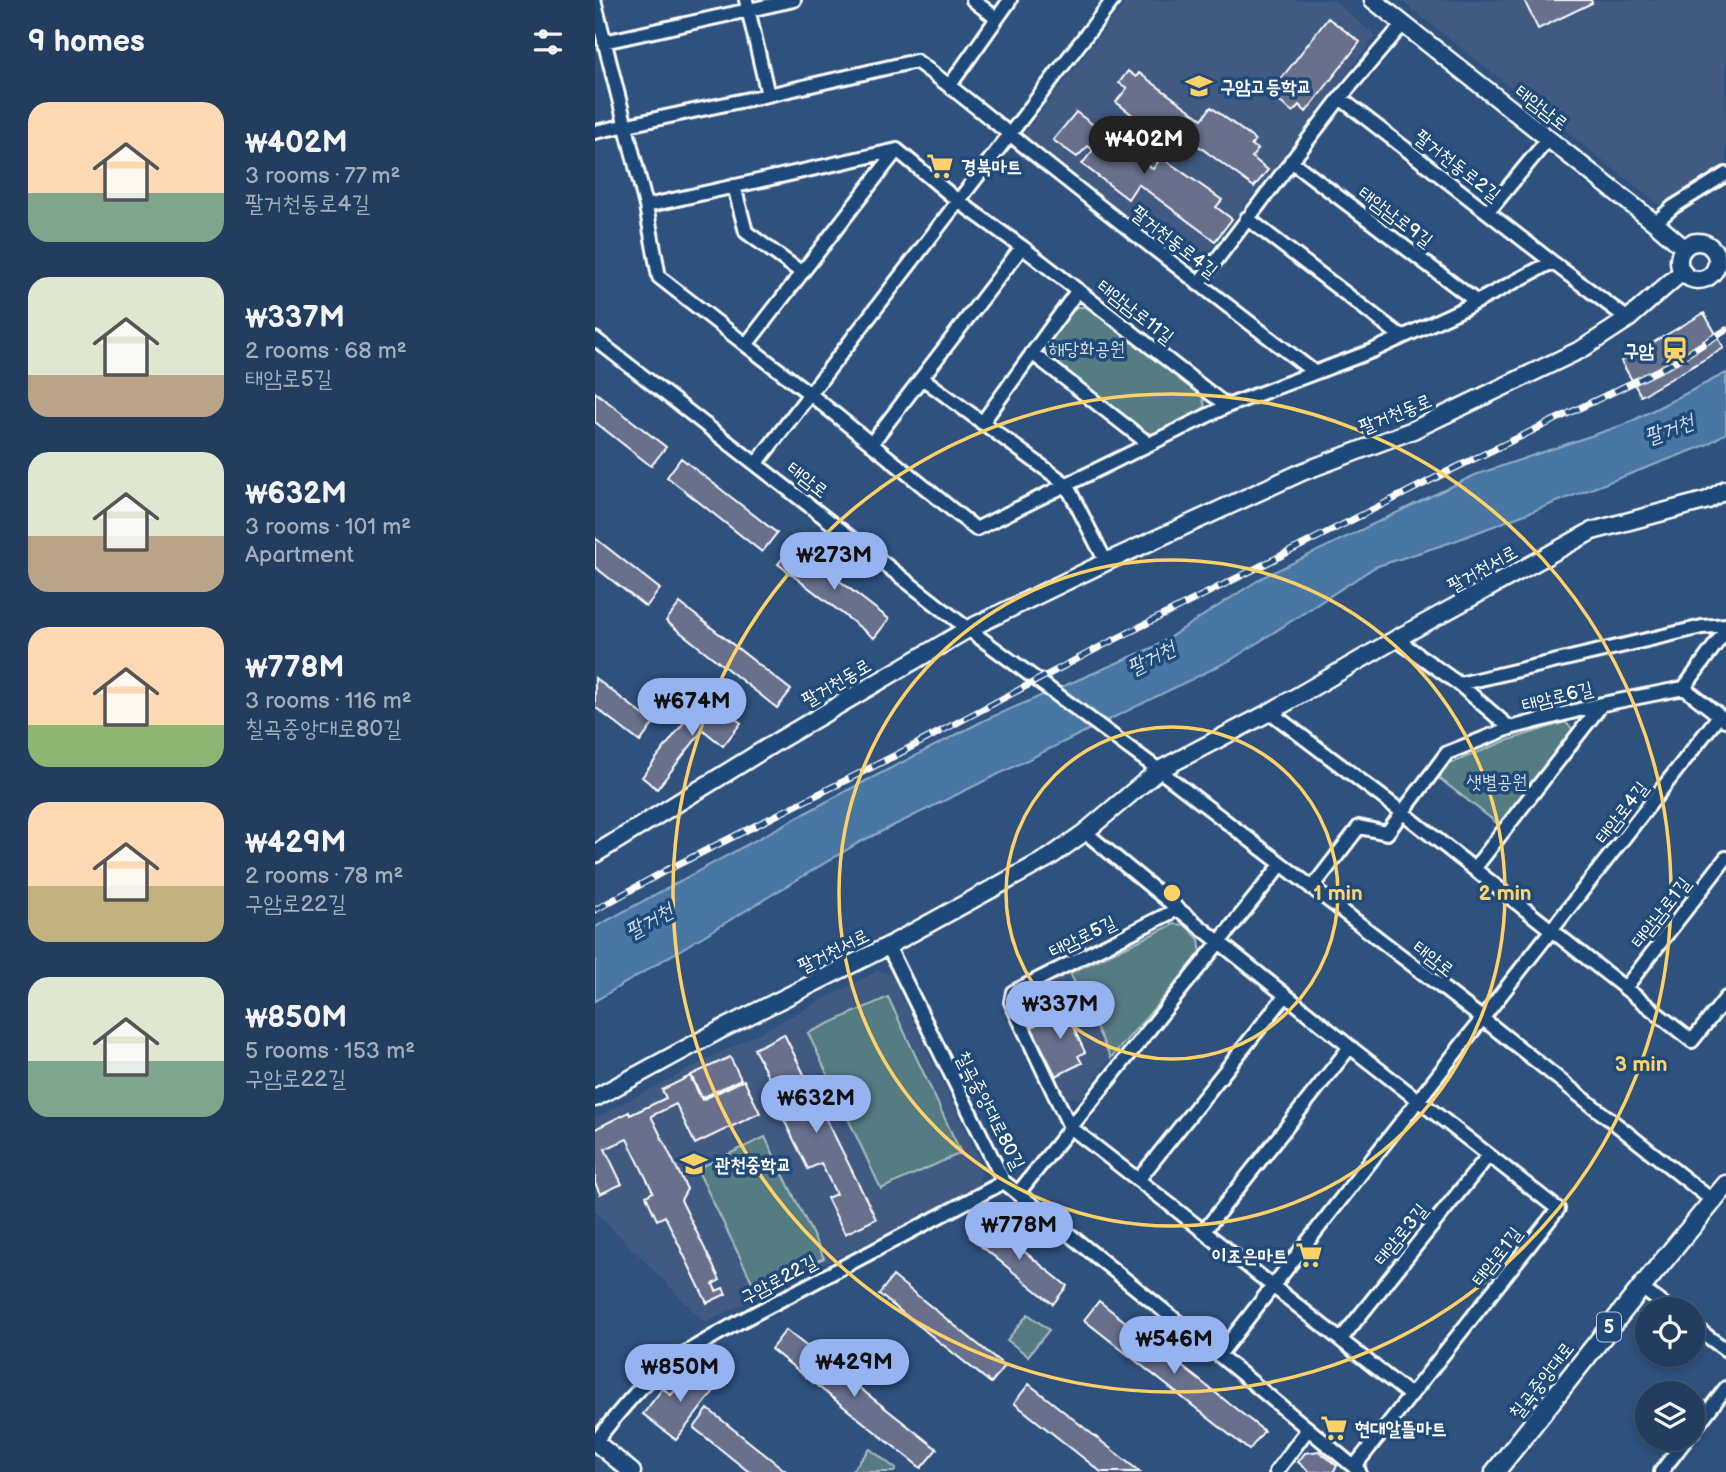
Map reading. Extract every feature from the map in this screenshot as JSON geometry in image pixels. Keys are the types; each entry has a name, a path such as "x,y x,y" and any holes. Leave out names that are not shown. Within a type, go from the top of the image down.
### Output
{"main road":[{"name":"태암남로","path":"1378,1 1403,24 1684,247"},
{"path":"1694,242 1711,247 1720,275 1697,280 1682,272 1678,259 1684,247 1694,242"},
{"name":"팔거천동로","path":"595,854 781,739 968,629 1302,472 1413,430 1582,349 1628,319 1682,272"},
{"name":"팔거천서로","path":"595,1098 722,1028 888,946 1050,857 1085,832 1159,770 1270,712 1592,531 1709,500 1726,489"},
{"name":"칠곡중앙대로","path":"1495,1472 1726,1185"},
{"path":"595,1442 632,1472"}],"street":[{"path":"604,42 747,5 794,0"},
{"path":"972,0 996,18"},
{"path":"950,85 1010,0"},
{"path":"756,464 1113,0"},
{"path":"747,5 768,95"},
{"path":"596,10 646,206 659,277 810,394 976,529 1227,406 1371,351 1477,302 1552,262"},
{"path":"1198,284 1340,98 1403,24"},
{"name":"팔거천동로4길","path":"595,132 916,61 1314,372"},
{"name":"팔거천동로2길","path":"1340,98 1628,319"},
{"path":"1488,212 1548,139"},
{"path":"646,206 897,150"},
{"path":"746,345 897,150"},
{"name":"태암남로11길","path":"897,150 958,201 1022,247 1227,406"},
{"name":"태암남로9길","path":"1291,161 1477,302"},
{"path":"1655,223 1673,207 1726,174"},
{"path":"734,186 746,232 801,272"},
{"path":"1247,218 1402,337"},
{"path":"871,444 1022,247"},
{"path":"982,423 1078,290"},
{"name":"태암로","path":"595,339 968,629 1159,770 1483,1019 1713,1201"},
{"path":"1032,354 1149,444"},
{"path":"922,378 1066,484 1106,562"},
{"path":"1459,684 1702,627 1726,628"},
{"path":"1723,719 1684,688 1726,628"},
{"path":"1396,639 1459,684 1510,728"},
{"name":"태암로6길","path":"1312,888 1359,827 1387,833 1447,753 1510,728 1602,704 1684,688"},
{"path":"1474,869 1602,704"},
{"path":"1270,712 1402,812 1692,1041 1726,998"},
{"name":"태암로4길","path":"1483,1019 1723,719"},
{"path":"1085,832 1219,943 1488,1156"},
{"name":"태암남로1길","path":"1625,988 1726,858"},
{"path":"1018,1193 1281,864"},
{"name":"태암로5길","path":"1178,909 1013,992 1011,1002 1070,1127 1204,1231"},
{"name":"칠곡중앙대로80길","path":"888,946 1004,1182 1357,1469"},
{"path":"1138,1180 1285,996"},
{"path":"1219,1355 1483,1019"},
{"path":"1350,1047 1204,1231 1410,1395"},
{"name":"태암로3길","path":"1341,1339 1488,1156"},
{"name":"태암로1길","path":"1357,1469 1410,1395 1558,1209 1488,1156"},
{"name":"구암로22길","path":"595,1442 634,1394 650,1379 699,1345 1004,1182"},
{"path":"1641,1288 1653,1297"},
{"path":"1705,1335 1726,1350"},
{"path":"1705,1415 1726,1388"},
{"path":"1276,1472 1308,1429"},
{"path":"1661,1472 1677,1451"}],"shaded area":[{"name":"구암고등학교","path":"1127,0 1333,0 1376,36 1196,268 1022,136"},
{"path":"1400,0 1726,0 1726,168 1663,208"},
{"path":"878,971 891,974 982,1165 978,1188 705,1323 595,1211 595,1118"},
{"path":"1070,973 1111,1058 1080,1099 1065,1097 1018,1006 1021,996"}],"green space":[{"name":"해당화공원","path":"1073,307 1088,307 1202,394 1205,407 1157,435 1145,432 1050,362 1045,346"},
{"name":"샛별공원","path":"1565,722 1576,732 1502,827 1439,778 1449,764 1506,741"},
{"path":"1174,924 1185,925 1199,939 1201,954 1111,1058 1070,973"},
{"path":"888,997 961,1153 881,1189 808,1033"},
{"path":"765,1137 824,1258 756,1290 697,1169"},
{"path":"1028,1314 1049,1330 1028,1356 1007,1340"},
{"path":"870,1449 896,1469 894,1472 851,1472"}],"water":[{"name":"팔거천","path":"1726,373 1726,433 1706,445 1452,542 1375,567 1231,660 860,842 595,1001 595,927 848,790 985,720 1156,646 1263,577 1475,475 1626,424"}],"building":[{"path":"1524,0 1591,0 1592,3 1538,29"},
{"path":"1328,18 1360,42 1306,112 1299,105 1293,112 1277,100 1283,94 1274,88"},
{"name":"구암고등학교","path":"1128,71 1136,77 1139,73 1202,119 1211,107 1255,140 1251,145 1258,149 1252,157 1268,170 1254,187 1171,126 1162,138 1116,102 1127,88 1119,83"},
{"path":"1076,112 1153,169 1161,157 1222,200 1216,207 1232,219 1215,241 1138,184 1128,199 1082,164 1093,150 1088,146 1077,157 1053,140"},
{"path":"1704,313 1724,348 1641,396 1621,361"},
{"path":"595,392 666,447 651,466 595,422"},
{"path":"681,458 777,533 762,552 667,477"},
{"path":"595,538 660,589 646,607 595,567"},
{"path":"793,545 889,619 874,638 778,564"},
{"path":"680,603 791,690 777,708 666,621"},
{"path":"595,678 654,723 640,742 595,707"},
{"path":"705,695 741,723 723,746 703,730 657,789 642,777"},
{"path":"1072,1007 1080,1024 1073,1027 1085,1052 1078,1056 1082,1063 1056,1076 1031,1027"},
{"path":"784,1034 876,1219 845,1234 827,1198 836,1194 821,1163 808,1169 783,1118 796,1111 781,1080 772,1084 754,1049"},
{"path":"730,1057 741,1079 702,1098 691,1075"},
{"path":"690,1076 702,1100 744,1080 760,1113 695,1144 676,1104 651,1116 687,1189 681,1200 720,1280 713,1284 716,1291 723,1288 726,1294 707,1303 665,1216 657,1220 646,1196 653,1192 627,1139 605,1149 622,1184 600,1194 595,1183 595,1129 666,1098 662,1090"},
{"path":"984,1219 1067,1286 1053,1304 970,1237"},
{"path":"893,1276 1005,1366 991,1383 879,1294"},
{"path":"1099,1301 1264,1431 1249,1450 1084,1320"},
{"path":"786,1330 937,1449 921,1468 771,1349"},
{"path":"696,1370 717,1387 676,1440 643,1414 663,1388 671,1395 686,1376 689,1379"},
{"path":"1029,1384 1140,1472 1101,1472 1014,1403"},
{"path":"708,1409 787,1472 749,1472 694,1428"},
{"path":"1319,1451 1337,1466 1333,1472 1310,1472 1298,1462 1305,1453"}],"railway":[{"path":"595,910 665,871 898,754 1098,648 1451,470 1669,365 1726,330"}],"place":[{"name":"구암고등학교","path":"1199,86"},
{"name":"경북마트","path":"940,166"},
{"name":"구암","path":"1675,350"},
{"name":"관천중학교","path":"694,1164"},
{"name":"이조은마트","path":"1309,1255"},
{"name":"현대알뜰마트","path":"1334,1428"}]}
